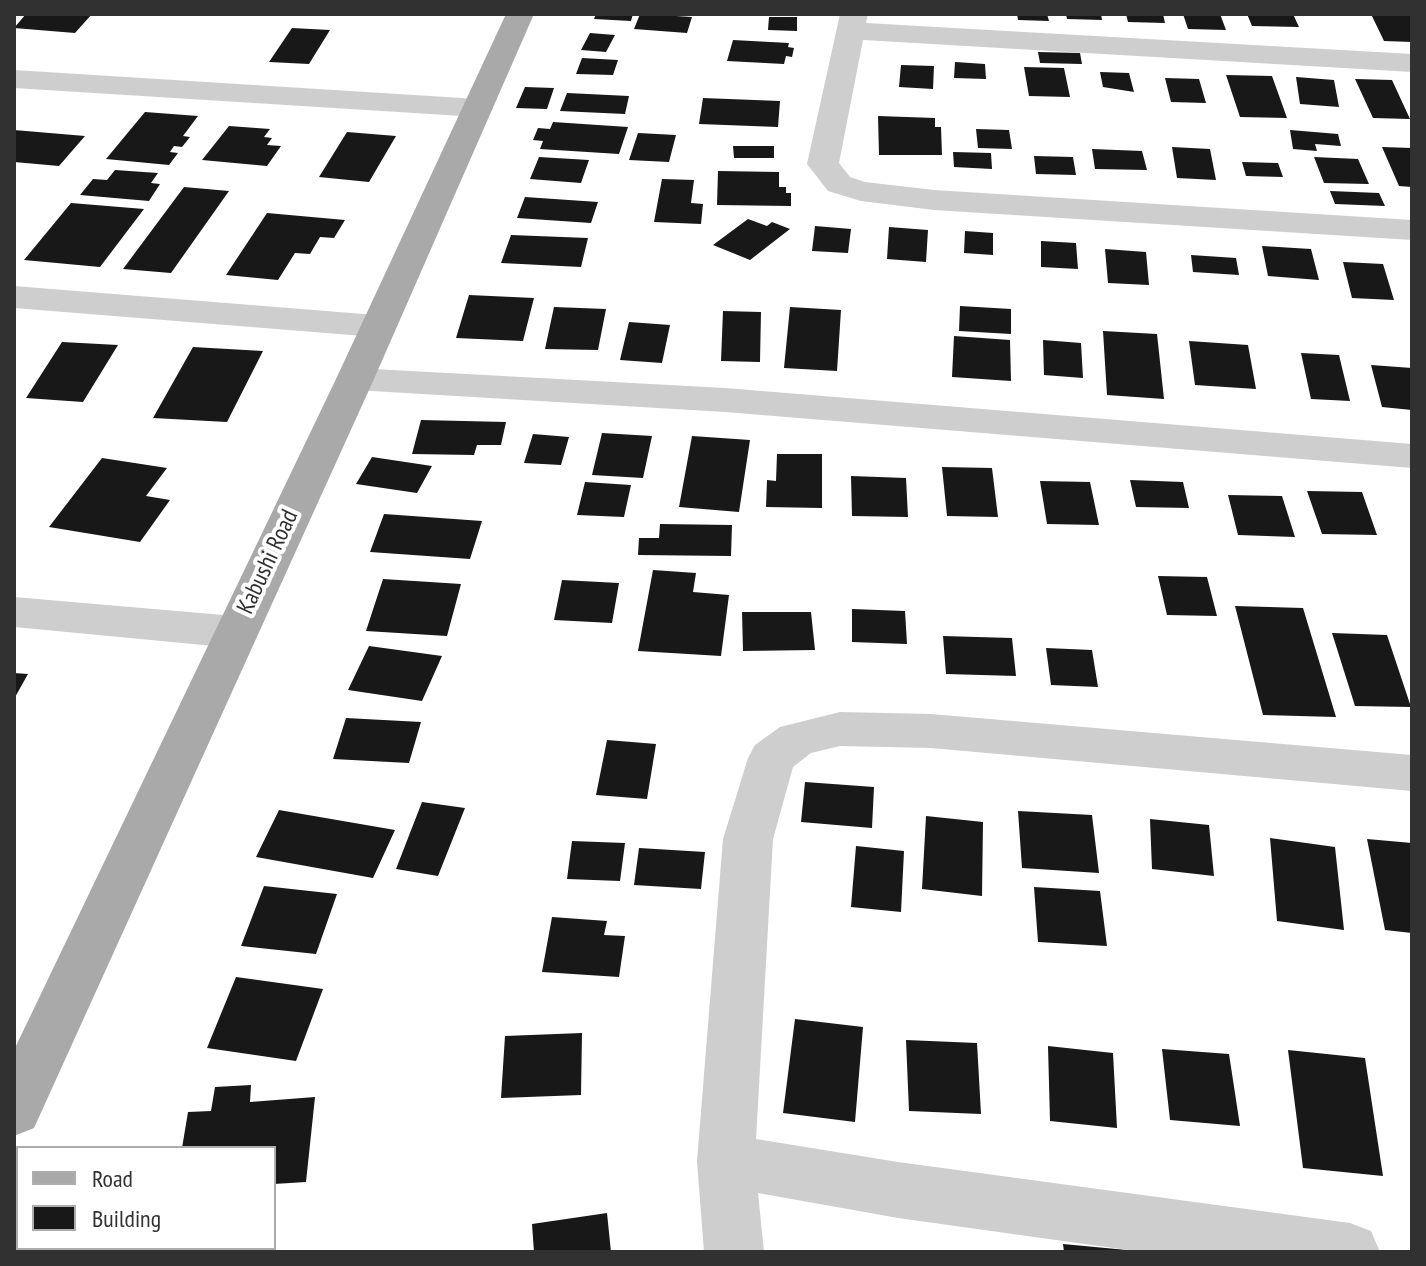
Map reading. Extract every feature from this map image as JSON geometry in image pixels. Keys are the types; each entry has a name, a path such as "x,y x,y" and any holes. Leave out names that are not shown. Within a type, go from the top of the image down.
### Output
{"main road":[{"name":"Kabushi Road","path":"14,1110 355,379 376,326 520,14"}],"street":[{"path":"1412,63 853,23 823,164 839,184 861,191 934,200 1412,230"},
{"path":"14,79 478,108"},
{"path":"14,297 376,326"},
{"path":"355,379 725,400 1412,456"},
{"path":"14,612 235,632"},
{"path":"734,1252 726,1161 748,839 772,758 797,739 840,729 931,731 1412,773"},
{"path":"726,1161 898,1190 1350,1252"}],"building":[{"path":"26,14 92,14 75,33 14,28"},
{"path":"596,14 633,14 631,21 594,19"},
{"path":"640,14 692,17 687,33 634,29"},
{"path":"1017,14 1047,14 1049,21 1018,20"},
{"path":"1066,14 1101,14 1102,20 1067,19"},
{"path":"1126,14 1163,14 1165,23 1128,22"},
{"path":"1183,14 1220,14 1226,30 1188,29"},
{"path":"1247,14 1293,14 1299,27 1252,26"},
{"path":"1371,14 1412,15 1412,42 1384,41"},
{"path":"769,17 797,17 797,31 768,30"},
{"path":"292,28 330,30 309,64 269,62"},
{"path":"590,33 615,35 606,52 581,50"},
{"path":"733,40 789,43 788,47 794,48 792,57 786,56 784,64 727,61"},
{"path":"1038,52 1080,53 1082,64 1040,63"},
{"path":"582,58 618,60 613,75 576,74"},
{"path":"955,62 985,64 986,79 954,78"},
{"path":"901,65 934,66 933,89 899,87"},
{"path":"1024,67 1064,68 1070,97 1029,96"},
{"path":"1100,72 1129,73 1134,92 1103,87"},
{"path":"1226,75 1272,76 1287,118 1240,117"},
{"path":"1296,77 1334,80 1339,107 1300,104"},
{"path":"1165,78 1199,79 1206,103 1171,102"},
{"path":"1355,79 1392,80 1410,119 1373,118"},
{"path":"525,87 554,88 547,109 516,108"},
{"path":"567,93 629,96 625,114 560,111"},
{"path":"703,98 780,101 778,127 699,124"},
{"path":"145,112 198,116 183,136 190,137 182,147 174,146 170,152 178,153 169,165 106,159"},
{"path":"878,116 935,118 935,127 941,127 942,155 879,155"},
{"path":"553,122 628,127 619,154 540,149 543,141 533,140 538,128 550,129"},
{"path":"229,126 270,129 264,137 272,138 267,145 281,146 267,166 202,160"},
{"path":"976,129 1009,130 1012,149 978,148"},
{"path":"14,130 85,136 59,166 14,162"},
{"path":"1290,130 1338,134 1341,146 1315,144 1317,151 1293,149"},
{"path":"347,132 396,136 369,182 319,177"},
{"path":"638,133 676,135 669,162 629,160"},
{"path":"733,146 774,146 774,158 734,158"},
{"path":"1172,147 1210,149 1216,180 1177,178"},
{"path":"1382,147 1412,148 1412,187 1399,186"},
{"path":"1092,149 1142,151 1147,170 1095,169"},
{"path":"953,152 991,153 992,169 954,167"},
{"path":"1034,156 1073,157 1076,175 1036,174"},
{"path":"539,157 589,160 581,183 530,179"},
{"path":"1314,157 1358,159 1369,184 1324,183"},
{"path":"1242,162 1278,163 1283,177 1246,176"},
{"path":"115,170 158,173 151,183 160,184 149,201 80,195 93,179 107,180"},
{"path":"718,171 779,172 779,187 786,187 786,193 791,193 791,206 717,205"},
{"path":"662,179 694,180 691,203 703,204 701,224 654,222"},
{"path":"184,187 229,191 171,273 123,269"},
{"path":"1330,191 1379,193 1385,206 1335,204"},
{"path":"525,197 598,202 591,223 517,218"},
{"path":"71,203 144,209 100,267 24,260"},
{"path":"267,213 345,220 334,238 320,237 310,254 295,253 278,280 226,275"},
{"path":"748,219 767,226 772,222 790,229 750,260 713,245"},
{"path":"815,226 851,229 848,253 812,251"},
{"path":"889,227 928,230 926,262 887,259"},
{"path":"965,231 993,233 993,255 964,253"},
{"path":"511,235 588,238 581,267 501,263"},
{"path":"1041,241 1076,243 1078,269 1041,267"},
{"path":"1262,246 1311,249 1319,280 1268,276"},
{"path":"1105,249 1146,252 1149,285 1108,283"},
{"path":"1191,255 1236,258 1239,275 1193,272"},
{"path":"1343,262 1383,264 1394,300 1352,298"},
{"path":"469,295 534,298 523,341 456,338"},
{"path":"960,306 1011,309 1011,334 959,331"},
{"path":"554,307 606,309 598,350 545,349"},
{"path":"790,307 841,310 837,371 784,368"},
{"path":"723,311 761,312 760,362 721,361"},
{"path":"629,322 670,325 662,363 620,360"},
{"path":"1103,331 1157,334 1164,399 1107,395"},
{"path":"954,336 1010,340 1011,381 952,377"},
{"path":"1043,340 1081,343 1083,378 1044,375"},
{"path":"1189,341 1248,345 1256,389 1195,385"},
{"path":"62,342 118,345 83,402 26,398"},
{"path":"193,347 263,351 227,422 153,418"},
{"path":"1301,353 1339,355 1350,401 1311,399"},
{"path":"1371,365 1412,368 1412,410 1382,407"},
{"path":"421,420 506,422 501,445 477,445 474,455 412,454"},
{"path":"602,433 652,436 643,478 592,475"},
{"path":"533,434 569,437 561,465 524,463"},
{"path":"692,436 750,440 739,512 679,507"},
{"path":"777,454 822,454 822,508 766,507 767,480 776,481"},
{"path":"372,457 432,466 417,493 356,484"},
{"path":"102,458 167,468 146,496 170,500 140,542 49,527"},
{"path":"942,467 992,468 998,517 947,516"},
{"path":"851,476 906,478 908,517 852,516"},
{"path":"1130,480 1183,482 1189,508 1136,507"},
{"path":"1040,481 1090,482 1099,525 1047,524"},
{"path":"585,482 631,485 624,517 577,515"},
{"path":"1307,491 1362,492 1377,535 1322,534"},
{"path":"1228,495 1282,496 1295,537 1238,535"},
{"path":"384,514 482,521 470,559 370,552"},
{"path":"660,524 732,525 731,556 638,555 639,538 659,538"},
{"path":"653,570 696,573 693,592 729,595 721,656 638,651"},
{"path":"1158,576 1207,577 1217,616 1167,615"},
{"path":"383,579 461,584 447,636 366,631"},
{"path":"562,580 619,583 612,623 554,620"},
{"path":"1235,606 1303,608 1336,717 1263,715"},
{"path":"852,609 905,611 907,644 852,642"},
{"path":"742,612 811,612 815,650 743,651"},
{"path":"1332,633 1387,635 1411,707 1355,706"},
{"path":"943,636 1012,638 1016,676 946,674"},
{"path":"369,646 442,656 422,701 348,690"},
{"path":"1046,648 1092,650 1098,687 1051,685"},
{"path":"14,673 28,674 14,699"},
{"path":"346,718 421,722 409,763 333,759"},
{"path":"607,740 656,744 647,799 596,795"},
{"path":"805,782 874,787 872,828 801,822"},
{"path":"422,802 465,808 438,876 396,869"},
{"path":"279,810 395,830 373,878 256,857"},
{"path":"1018,811 1092,815 1099,873 1022,868"},
{"path":"926,816 983,822 982,896 922,889"},
{"path":"1150,819 1209,825 1214,876 1152,869"},
{"path":"1270,838 1335,847 1344,930 1277,921"},
{"path":"1367,839 1412,843 1412,933 1385,930"},
{"path":"572,841 625,843 620,881 567,879"},
{"path":"856,846 904,851 901,912 851,907"},
{"path":"639,848 705,852 701,889 634,885"},
{"path":"264,886 337,894 316,954 241,946"},
{"path":"1034,887 1100,891 1107,946 1038,942"},
{"path":"552,917 607,921 604,935 625,936 619,977 542,972"},
{"path":"236,977 323,989 296,1061 207,1048"},
{"path":"795,1019 863,1027 855,1122 783,1113"},
{"path":"582,1033 581,1095 501,1098 505,1036"},
{"path":"906,1040 977,1043 981,1114 909,1111"},
{"path":"1048,1046 1113,1053 1117,1128 1050,1121"},
{"path":"1162,1049 1229,1054 1240,1126 1170,1120"},
{"path":"1288,1050 1365,1058 1383,1176 1303,1168"},
{"path":"251,1085 250,1102 315,1097 306,1182 276,1184 276,1146 182,1146 188,1112 211,1111 215,1087"},
{"path":"607,1213 611,1252 534,1252 532,1224"},
{"path":"1063,1244 1127,1250 1127,1252 1064,1252"}]}
